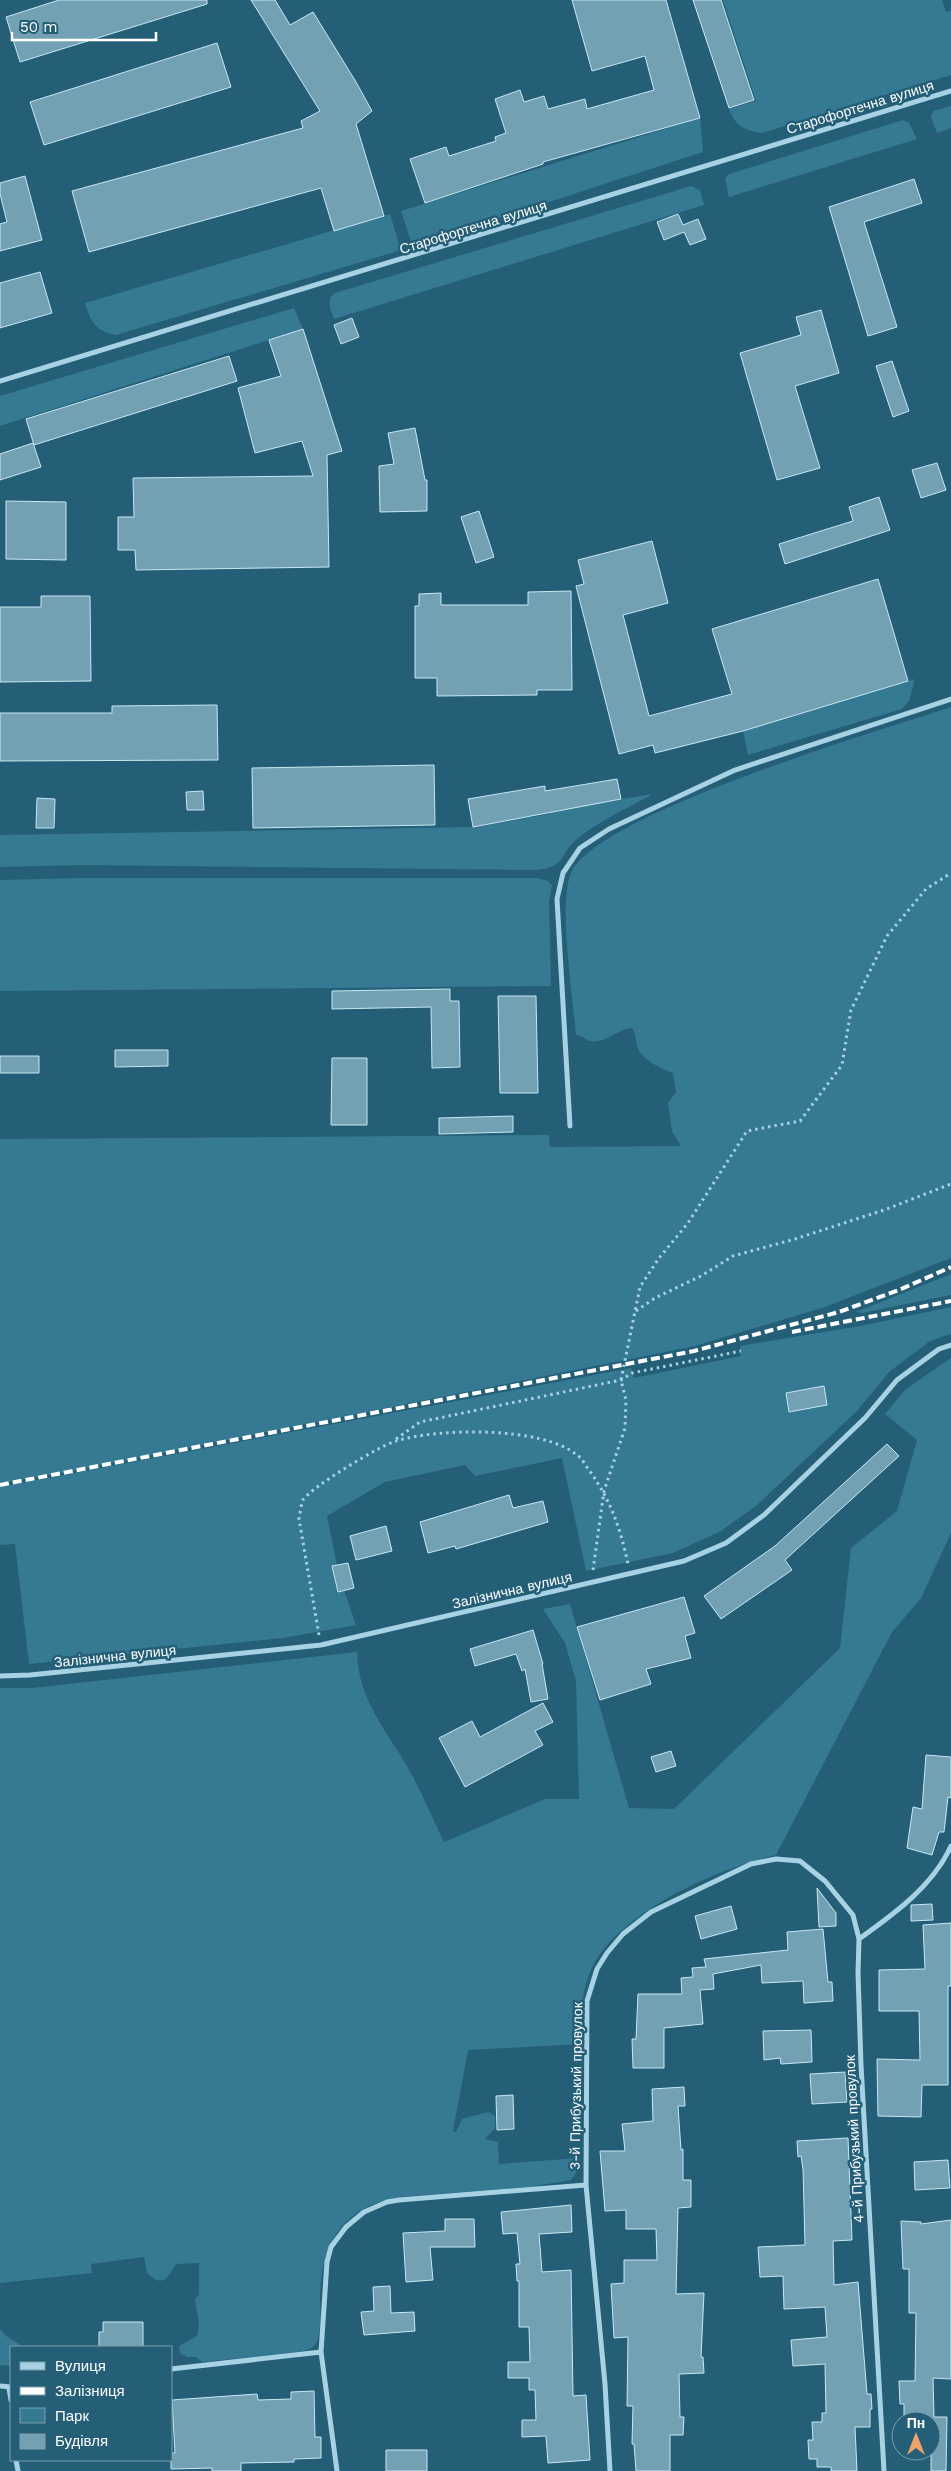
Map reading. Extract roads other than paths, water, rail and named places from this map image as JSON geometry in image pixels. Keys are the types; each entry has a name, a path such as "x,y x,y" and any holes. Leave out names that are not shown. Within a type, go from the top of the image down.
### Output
{"street":[{"name":"Старофортечна вулиця","path":"0,381 951,91"},
{"path":"570,1126 557,899 563,873 580,848 609,829 735,770 951,699"},
{"name":"Залізнична вулиця","path":"0,1676 50,1674 321,1645 684,1561 726,1543 764,1515 866,1418 897,1380 939,1349 951,1345"},
{"path":"859,1939 896,1912 934,1874 951,1846"},
{"name":"3-й Прибузький провулок","path":"610,2471 605,2384 586,2185 587,2001 597,1969 607,1953 623,1934 651,1912 751,1864 789,1858 800,1861 826,1881 853,1915 859,1939"},
{"name":"4-й Прибузький провулок","path":"859,1939 858,1973 861,2066 884,2471"},
{"name":"3-й Прибузький провулок","path":"337,2471 321,2352 327,2262 331,2247 346,2227 364,2212 399,2200 586,2185"},
{"path":"172,2369 321,2352"},
{"path":"0,2386 10,2387"}],"railway":[{"path":"0,1485 694,1351 839,1312 899,1290 951,1267"},
{"path":"792,1332 951,1301"}]}
